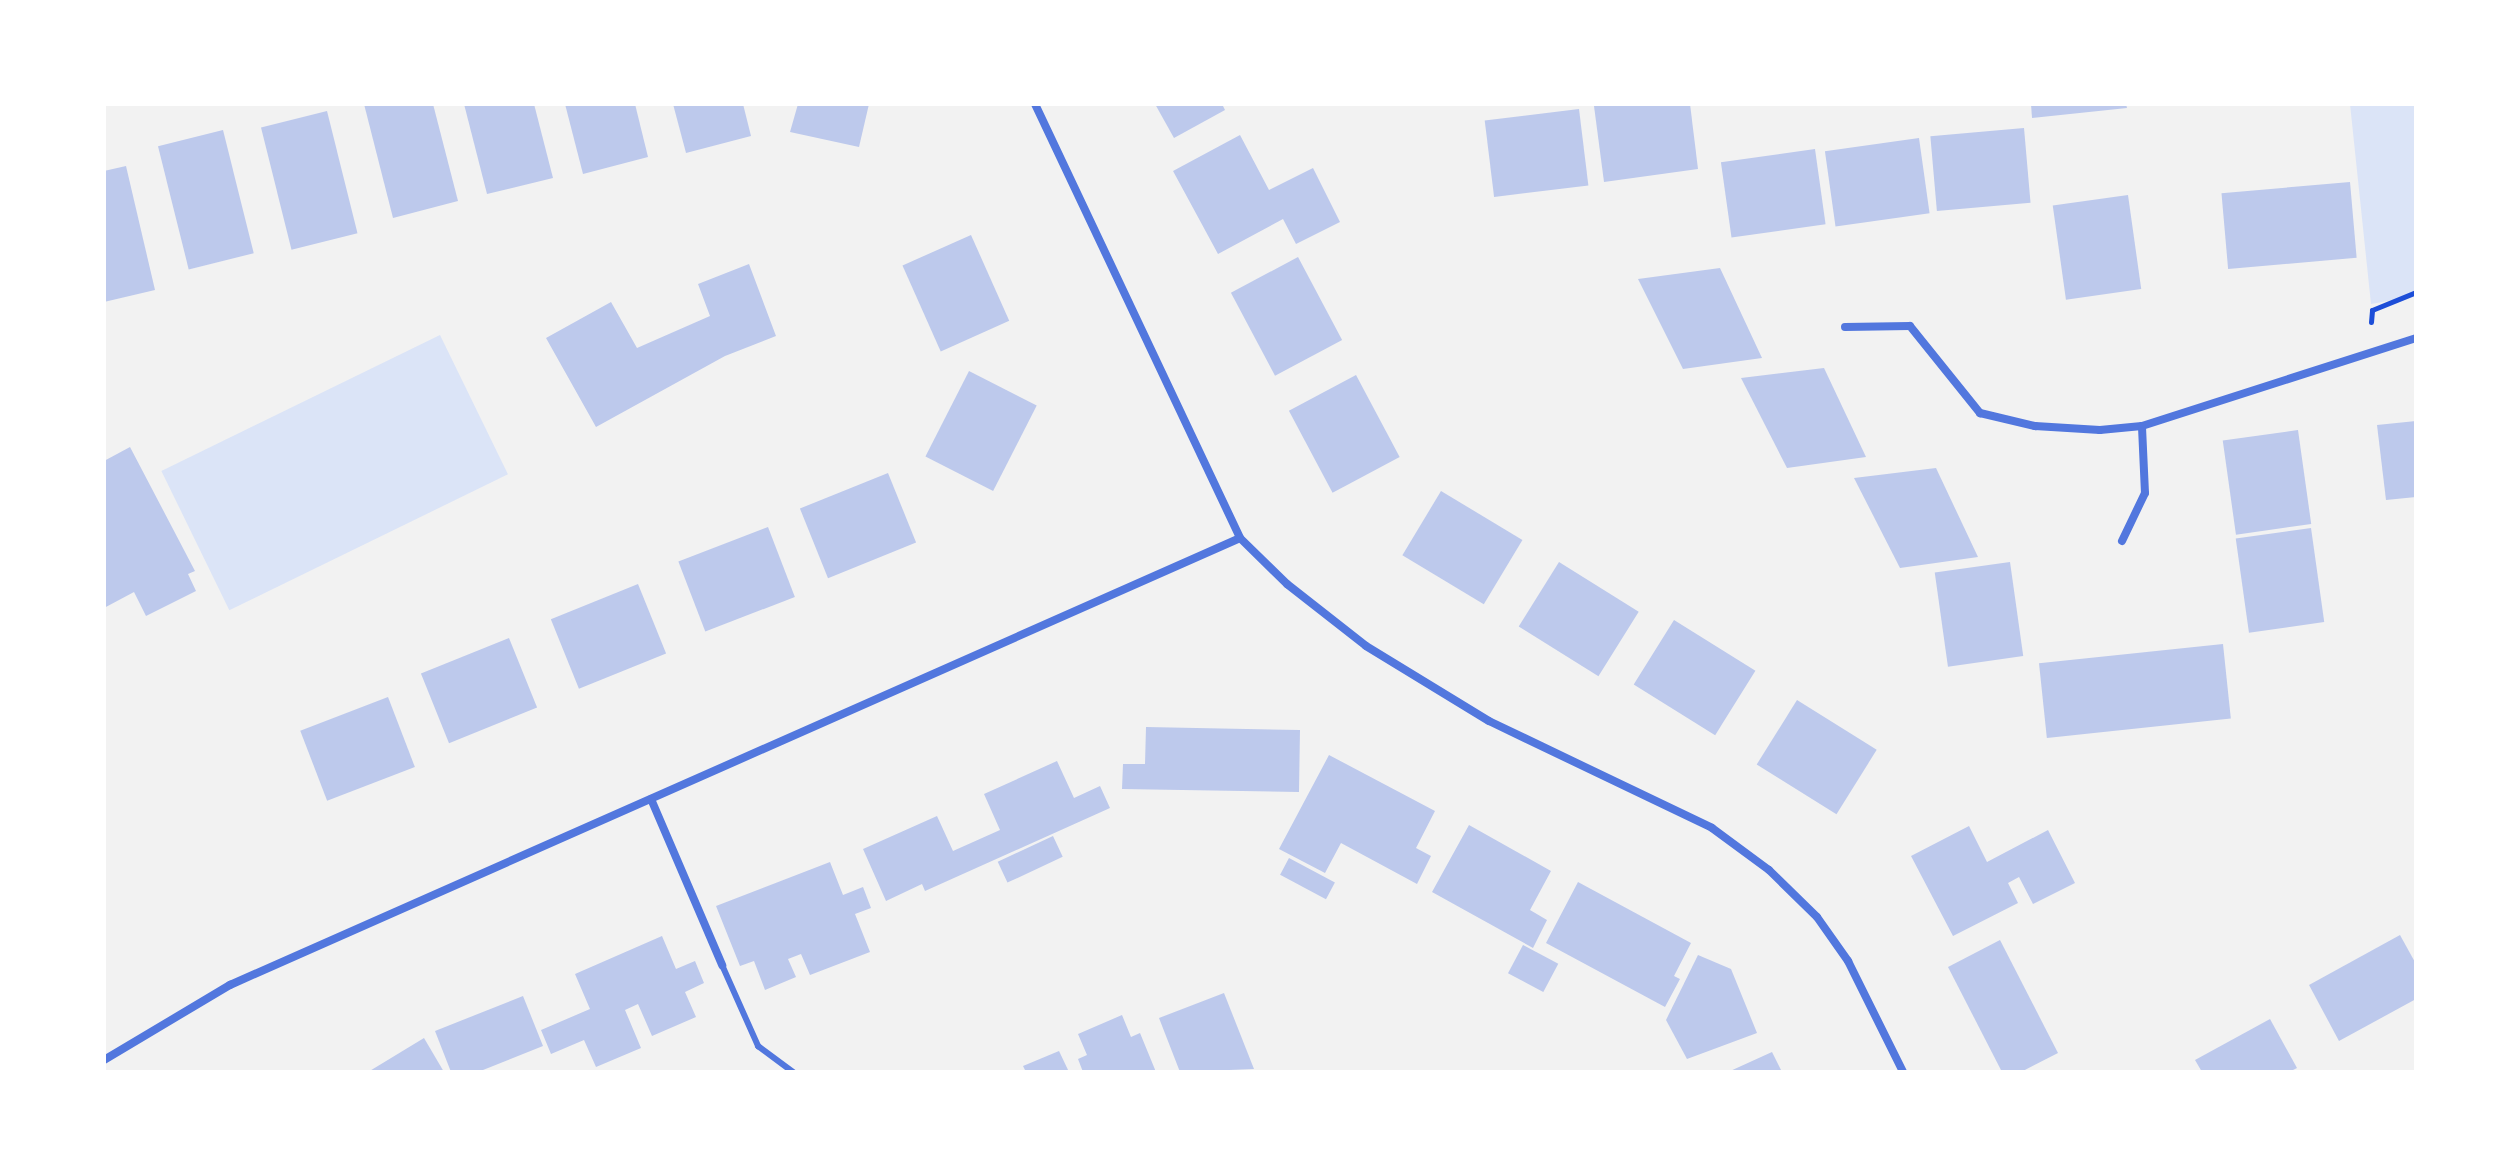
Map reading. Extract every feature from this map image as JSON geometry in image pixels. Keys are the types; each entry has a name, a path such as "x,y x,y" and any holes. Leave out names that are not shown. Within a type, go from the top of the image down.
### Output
{"street":[{"path":"1035,104 1240,538 1287,584 1391,661 1489,721 1712,828 1769,870 1817,917 1848,961 1903,1072"},
{"path":"1845,327 1910,326 1980,413 2035,426 2100,430 2142,426 2416,338"},
{"path":"2122,541 2145,493 2142,426"},
{"path":"104,1060 230,985 1240,538"},
{"path":"651,799 722,965"}],"lane":[{"path":"722,965 758,1046 793,1072"}],"shaded area":[{"path":"2350,104 2416,104 2416,296 2371,304"},
{"path":"440,335 508,474 229,610 161,471"}],"building":[{"path":"364,104 433,104 458,201 393,218"},
{"path":"464,104 534,104 553,178 487,194"},
{"path":"565,104 635,104 648,157 583,174"},
{"path":"673,104 743,104 751,136 686,153"},
{"path":"798,104 869,104 859,147 790,132"},
{"path":"1155,104 1222,104 1225,110 1174,138"},
{"path":"1690,104 1698,169 1604,182 1594,106"},
{"path":"2031,104 2126,104 2127,108 2032,118"},
{"path":"1579,109 1588,185 1494,197 1485,121"},
{"path":"327,111 357,233 292,250 261,127"},
{"path":"2024,128 2031,203 1937,211 1930,136"},
{"path":"223,130 254,253 189,269 158,146"},
{"path":"1240,135 1269,190 1313,168 1340,222 1296,244 1283,219 1218,254 1173,171"},
{"path":"1919,138 1930,213 1836,226 1825,151"},
{"path":"1815,149 1826,224 1732,237 1721,162"},
{"path":"126,166 155,290 104,302 104,171"},
{"path":"2350,182 2357,258 2228,269 2221,193"},
{"path":"2128,195 2141,289 2066,300 2053,206"},
{"path":"971,235 1009,321 941,351 902,266"},
{"path":"1298,257 1342,340 1275,376 1231,293"},
{"path":"749,264 776,336 725,356 596,427 546,338 611,302 637,348 710,316 698,284"},
{"path":"1720,268 1762,358 1683,369 1638,279"},
{"path":"1824,368 1866,457 1787,468 1741,378"},
{"path":"969,371 1037,406 993,491 925,457"},
{"path":"1356,375 1400,457 1333,493 1289,411"},
{"path":"2416,421 2416,497 2386,500 2377,425"},
{"path":"2298,430 2311,524 2236,535 2223,441"},
{"path":"130,447 195,571 188,574 196,591 146,616 134,592 104,608 104,461"},
{"path":"1936,468 1978,557 1900,568 1854,478"},
{"path":"888,473 916,543 828,578 800,509"},
{"path":"1441,491 1522,540 1484,604 1402,555"},
{"path":"768,527 795,597 705,631 678,561"},
{"path":"2311,528 2324,622 2249,633 2236,539"},
{"path":"1559,562 1639,612 1598,676 1519,626"},
{"path":"2010,562 2023,656 1948,667 1935,573"},
{"path":"638,584 666,654 579,689 551,619"},
{"path":"1674,620 1755,671 1715,735 1634,684"},
{"path":"509,638 537,708 449,743 421,674"},
{"path":"2223,644 2231,719 2047,738 2039,663"},
{"path":"388,697 415,767 327,801 300,731"},
{"path":"1797,700 1877,750 1836,814 1757,764"},
{"path":"1146,727 1300,730 1299,792 1122,789 1123,764 1145,764"},
{"path":"1329,755 1435,811 1416,848 1431,856 1417,884 1341,843 1325,873 1279,849"},
{"path":"1057,761 1074,798 1100,786 1110,808 925,891 922,884 886,901 863,849 937,816 953,851 1000,830 984,794"},
{"path":"1469,825 1551,871 1530,910 1547,920 1533,948 1432,892"},
{"path":"1969,826 1987,862 2048,830 2075,883 2033,904 2019,877 2008,883 2018,903 1953,936 1911,856"},
{"path":"1053,836 1063,857 1007,883 998,862"},
{"path":"1289,858 1335,882 1326,899 1280,875"},
{"path":"830,862 843,895 863,887 871,908 855,914 870,952 810,975 801,954 788,959 796,977 765,990 754,961 740,966 716,906"},
{"path":"1578,882 1691,943 1674,976 1680,979 1665,1007 1546,943"},
{"path":"2400,935 2416,964 2416,999 2339,1041 2309,985"},
{"path":"662,936 676,969 695,961 704,983 685,992 696,1017 652,1036 638,1004 625,1010 641,1048 596,1067 584,1040 551,1054 541,1030 590,1009 575,974"},
{"path":"2000,940 2058,1053 2021,1072 2002,1072 1948,967"},
{"path":"1523,945 1558,964 1543,992 1508,973"},
{"path":"1698,955 1731,969 1757,1033 1687,1059 1666,1020"},
{"path":"1224,993 1254,1069 1180,1072 1159,1018"},
{"path":"523,996 543,1046 478,1072 451,1072 435,1031"},
{"path":"1122,1015 1131,1037 1140,1033 1156,1072 1083,1072 1078,1059 1087,1055 1078,1034"},
{"path":"2270,1019 2297,1068 2289,1072 2202,1072 2195,1060"},
{"path":"424,1038 444,1072 368,1072"},
{"path":"1059,1051 1069,1072 1026,1072 1023,1066"},
{"path":"1772,1052 1782,1072 1728,1072"}]}
